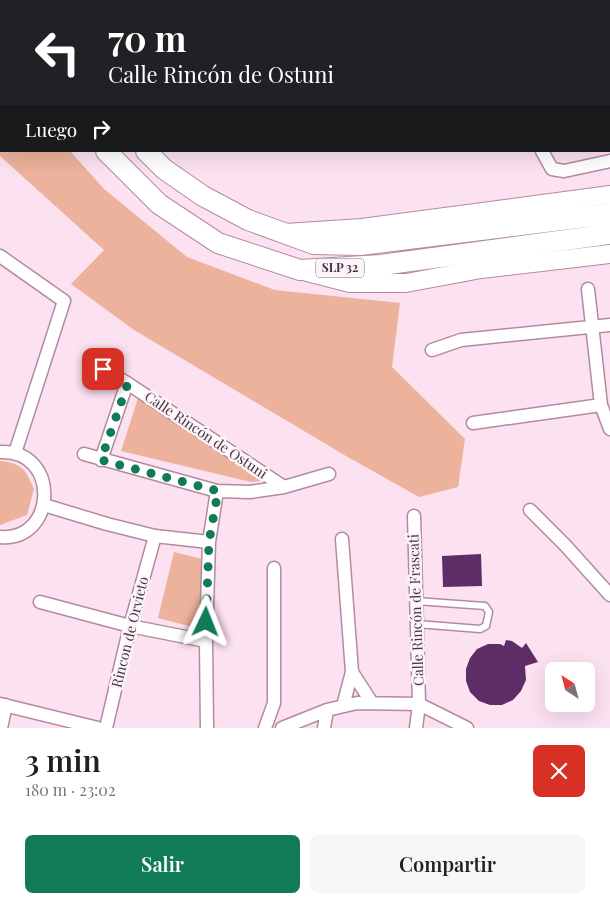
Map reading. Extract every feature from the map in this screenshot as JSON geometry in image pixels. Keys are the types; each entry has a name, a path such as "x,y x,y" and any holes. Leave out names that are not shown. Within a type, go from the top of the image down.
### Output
{"main road":[{"name":"SLP 32","path":"107,152 159,204 218,243 300,270 381,265 610,234"},
{"name":"SLP 32","path":"147,152 164,169 203,196 248,220 314,244 360,245 610,214"}],"street":[{"path":"543,152 552,169 564,171 610,161"},
{"path":"282,233 362,228 610,195"},
{"path":"300,270 350,283 406,283 481,269 610,254"},
{"path":"0,256 64,301 15,453"},
{"path":"588,288 601,405 610,429"},
{"path":"432,350 461,340 610,325"},
{"path":"103,369 128,383"},
{"name":"Calle Rincón de Ostuni","path":"284,487 128,383 101,460 218,491 250,492 284,487 329,474"},
{"path":"473,423 601,405"},
{"path":"0,452 15,453 27,459 43,479 45,492 44,505 38,517 29,528 18,534 0,537"},
{"path":"84,454 101,460"},
{"path":"207,728 206,641 209,542 218,491"},
{"path":"44,505 155,536 209,542"},
{"path":"530,510 565,545 610,596"},
{"name":"Calle Rincón de Frascati","path":"414,516 419,704 416,728"},
{"name":"Rincon de Orvieto","path":"106,728 130,626 155,536"},
{"path":"342,539 352,672 343,706"},
{"path":"265,728 274,704 274,568"},
{"path":"40,602 130,626 206,641"},
{"path":"352,672 372,703"},
{"path":"274,704 284,727 327,710 357,703 372,703 419,704 467,728"},
{"path":"1,728 3,704 98,728"},
{"path":"324,728 327,710"}],"lane":[{"path":"416,601 485,606 489,612 486,626 480,629 417,624"}],"shaded area":[{"path":"0,152 71,152 104,189 187,257 275,290 400,303 392,367 465,439 458,487 419,497 346,456 134,330 71,284 104,250 0,156"},
{"path":"138,398 261,481 251,482 121,451"},
{"path":"0,461 18,466 26,472 34,489 27,515 0,525"},
{"path":"174,552 206,560 204,630 158,618"}],"building":[{"path":"481,554 482,586 443,587 442,556"},
{"path":"506,640 512,641 522,648 526,643 538,662 525,666 526,680 521,691 513,700 502,705 490,705 479,701 470,692 466,681 466,669 470,658 477,649 488,644 504,646"}],"route":[{"path":"103,369 128,383 101,460 218,491 209,542 206,622"}]}
